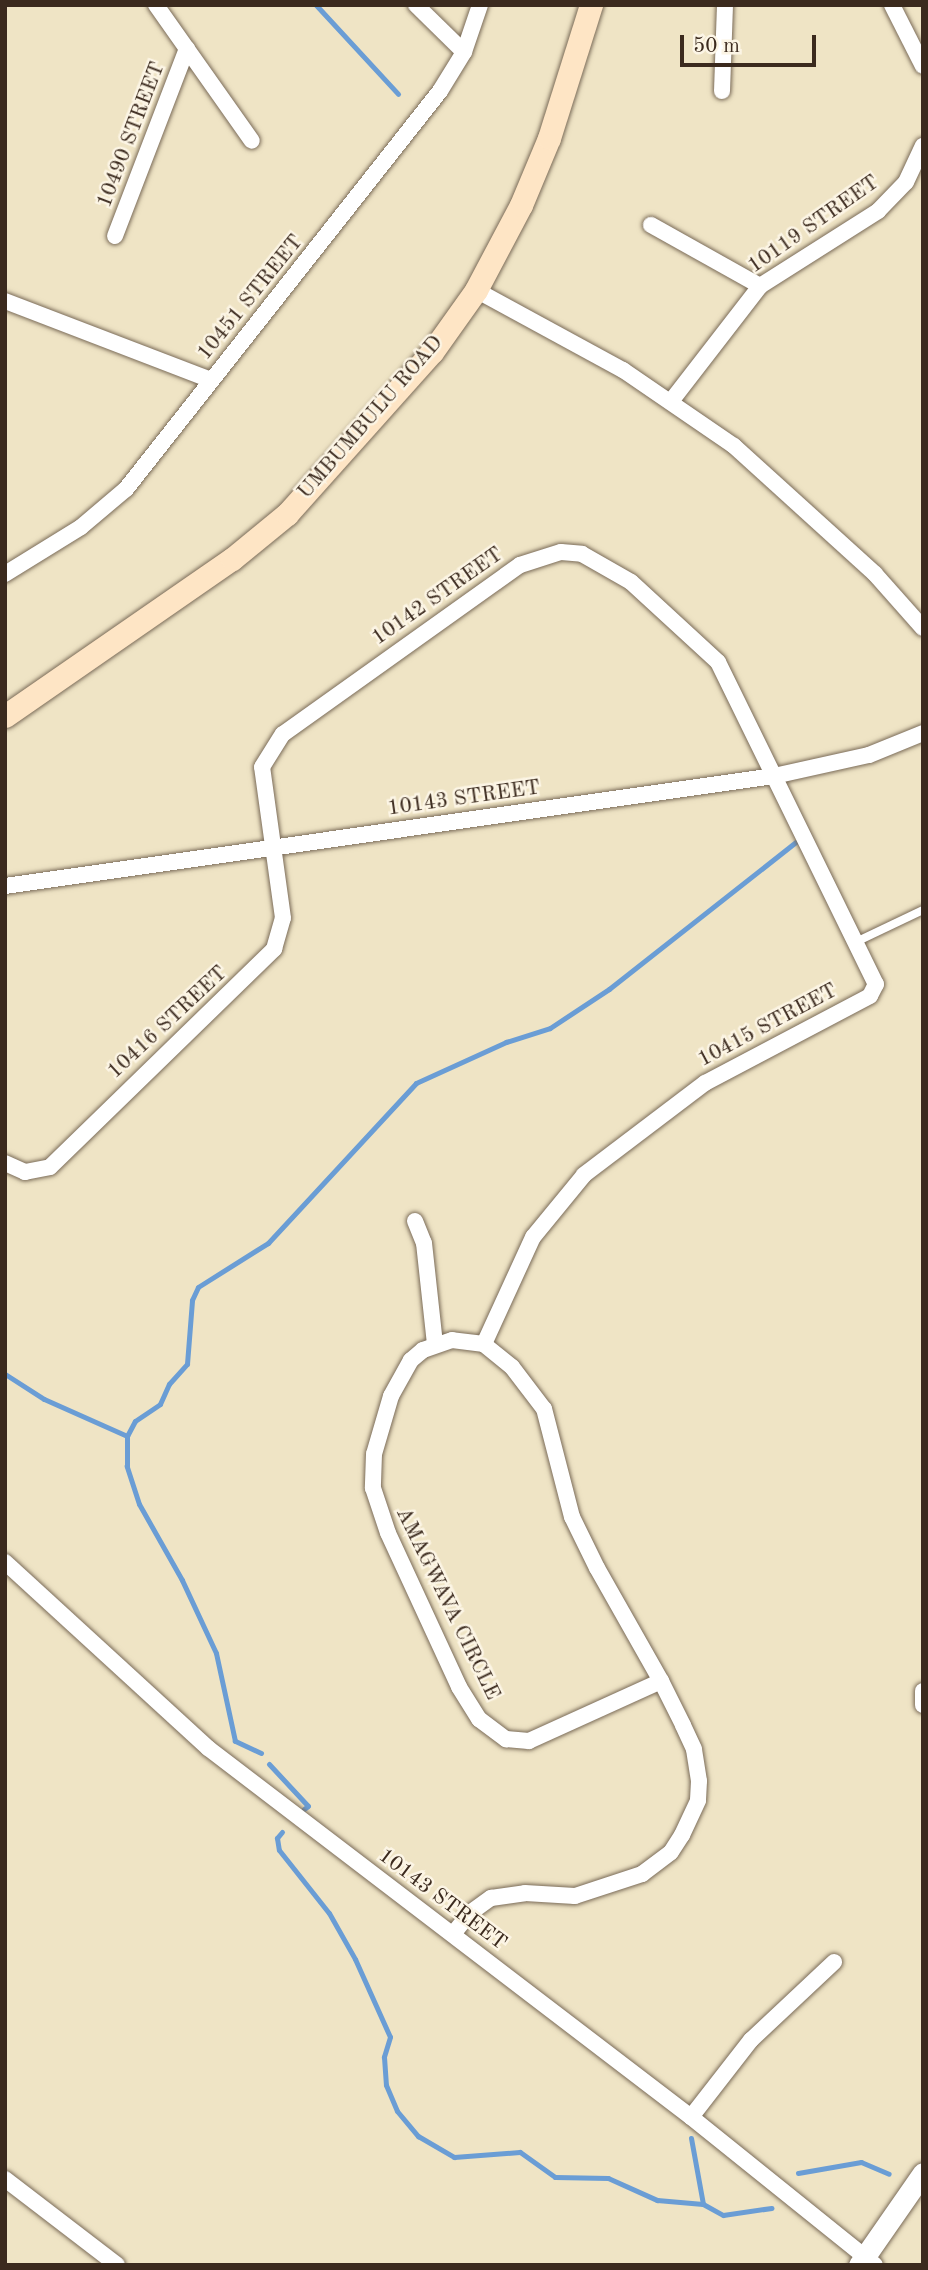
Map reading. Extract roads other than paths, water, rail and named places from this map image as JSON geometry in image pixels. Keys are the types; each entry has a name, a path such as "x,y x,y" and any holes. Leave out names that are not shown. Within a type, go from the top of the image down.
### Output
{"main road":[{"name":"UMBUMBULU ROAD","path":"5,716 221,567 287,514 432,352 476,290 521,205 549,138 591,5"}],"street":[{"path":"156,5 252,141"},
{"path":"416,5 464,52"},
{"name":"10451 STREET","path":"5,574 105,509 416,124 464,52 480,5"},
{"path":"722,91 725,5"},
{"path":"892,5 923,66"},
{"name":"10490 STREET","path":"115,236 187,48"},
{"name":"10119 STREET","path":"672,400 760,286 878,212 906,182 923,146"},
{"path":"651,225 760,286"},
{"path":"476,290 572,340 672,400 804,507 923,628"},
{"path":"5,300 211,380"},
{"name":"10142 STREET","path":"274,847 262,767 283,734 500,577 520,565 561,552 582,554 631,582 705,645 730,682 774,776"},
{"name":"10143 STREET","path":"5,886 774,776 869,755 923,733"},
{"name":"10415 STREET","path":"484,1344 533,1237 584,1175 657,1116 737,1063 870,996 876,984 774,776"},
{"name":"10416 STREET","path":"5,1163 25,1172 50,1167 266,960 274,949 283,918 274,847"},
{"path":"415,1221 424,1243 435,1344 452,1340 484,1344 512,1367 544,1409 572,1517 661,1681 694,1748 699,1781 691,1817 671,1852 642,1874 601,1891 491,1898 470,1913 453,1934"},
{"name":"AMAGWAVA CIRCLE","path":"435,1344 411,1360 391,1396 374,1454 373,1488 388,1533 471,1708 506,1739 529,1741 661,1681"},
{"name":"10143 STREET","path":"5,1562 208,1748 691,2117 867,2262"},
{"path":"923,1691 923,1705"},
{"path":"691,2117 751,2040 834,1962"},
{"path":"867,2262 923,2173"},
{"path":"5,2179 117,2265"}],"lane":[{"path":"856,942 923,910"}],"waterway":[{"path":"316,5 398,94"},
{"path":"261,1753 235,1741 216,1653 182,1580 139,1504 127,1466 127,1436 135,1421 160,1404 169,1384 187,1364 192,1300 198,1287 268,1243 416,1083 506,1042 550,1028 609,989 796,842"},
{"path":"5,1374 44,1399 127,1436"},
{"path":"269,1764 308,1806 304,1809"},
{"path":"282,1832 277,1838 279,1850 329,1913 355,1959 390,2037 384,2057 386,2085 397,2111 418,2136 454,2157 520,2152 555,2177 608,2178 657,2200 703,2204 723,2215 771,2208"},
{"path":"691,2138 703,2204"},
{"path":"798,2173 861,2162 889,2174"}]}
